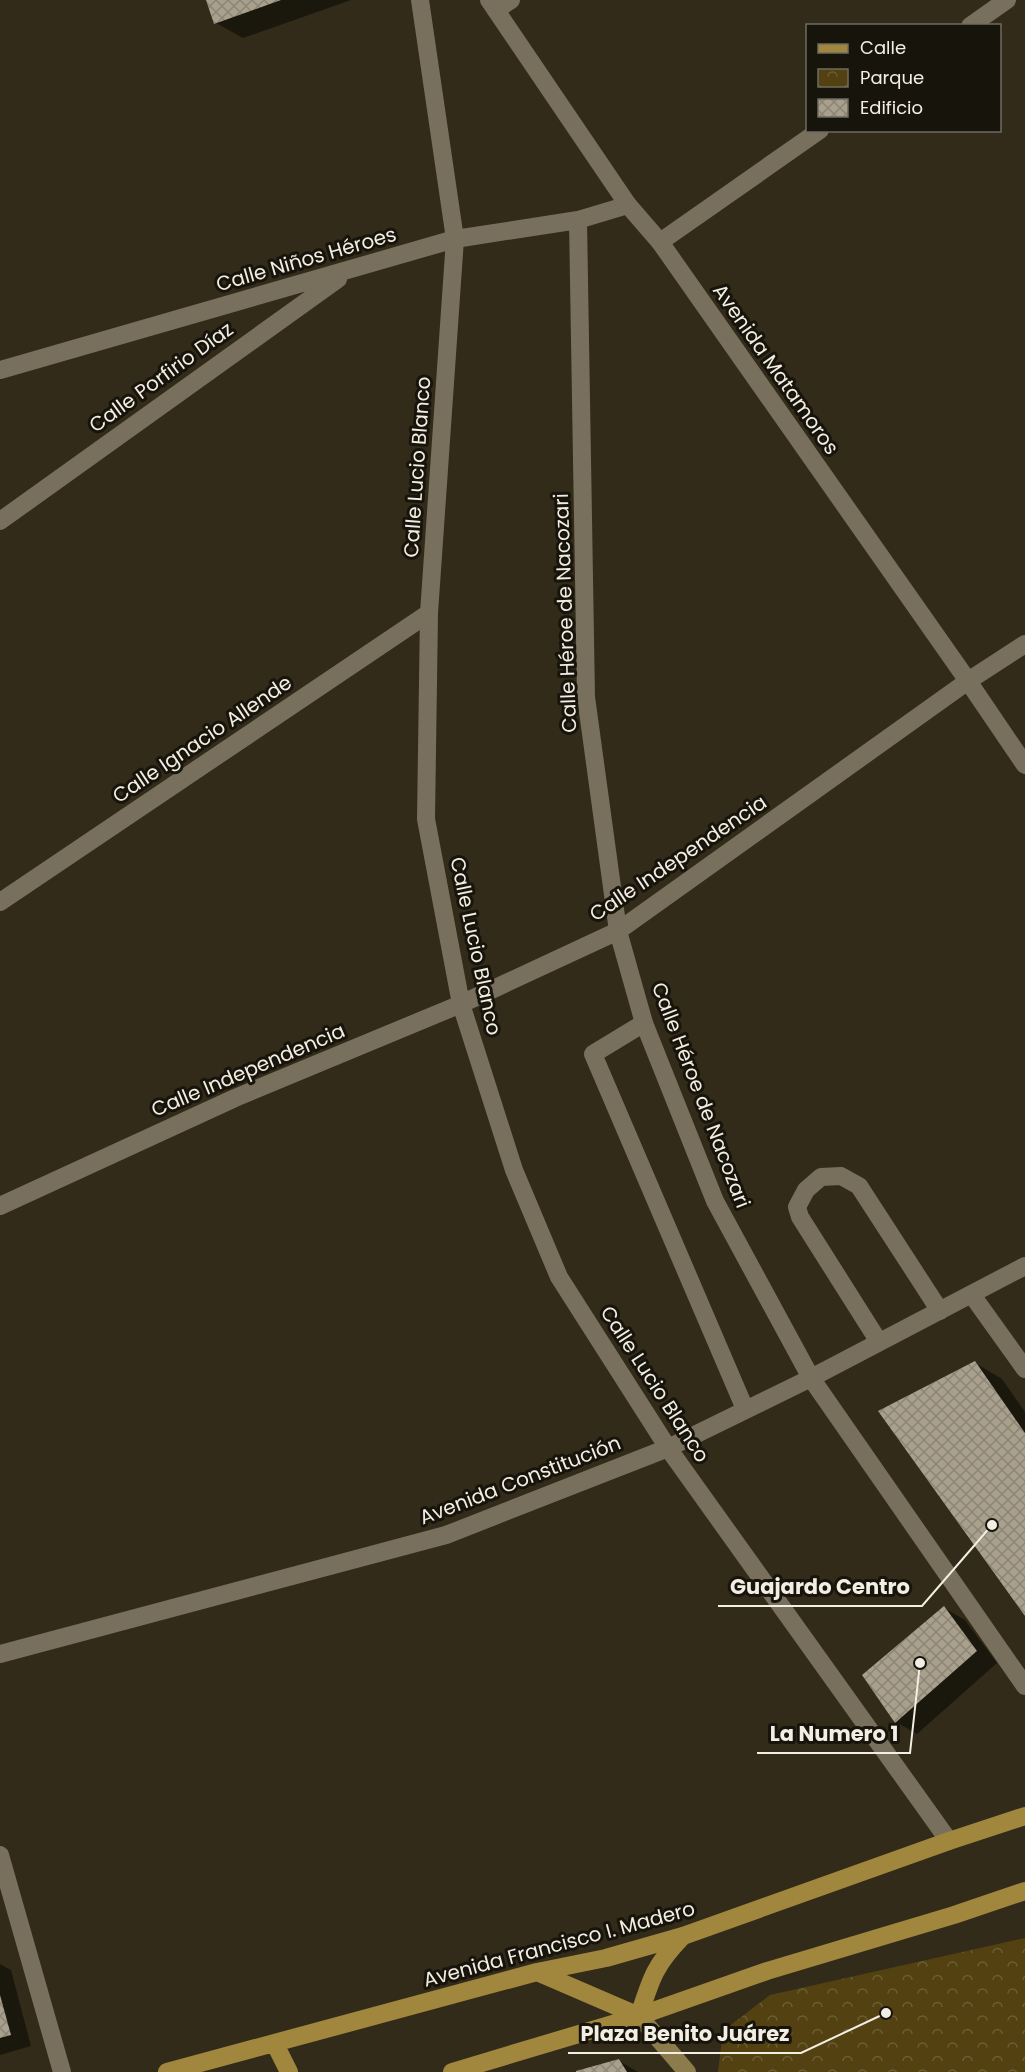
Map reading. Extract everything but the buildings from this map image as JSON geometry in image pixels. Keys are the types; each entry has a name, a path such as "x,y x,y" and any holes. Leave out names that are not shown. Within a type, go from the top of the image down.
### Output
{"main road":[{"name":"Avenida Francisco I. Madero","path":"168,2072 537,1972 606,1958 683,1936 1025,1816"},
{"path":"452,2072 639,2016 767,1971 954,1915 1025,1891"},
{"path":"639,2016 652,1975 664,1955 683,1936"},
{"path":"537,1972 639,2016 687,2072"},
{"path":"275,2044 289,2072"}],"street":[{"name":"Calle Lucio Blanco","path":"420,0 455,239 429,613 426,819 461,1004 514,1170 559,1277 668,1448 949,1841"},
{"path":"973,24 1007,0"},
{"name":"Avenida Matamoros","path":"499,3 628,205 660,242 1025,765"},
{"path":"660,242 817,132"},
{"name":"Calle Niños Héroes","path":"0,370 455,239 578,220 628,205"},
{"name":"Calle Héroe de Nacozari","path":"578,220 586,697 618,932 644,1023 715,1202 811,1378 1025,1686"},
{"name":"Calle Porfirio Díaz","path":"0,520 349,270"},
{"name":"Calle Ignacio Allende","path":"0,902 429,613"},
{"name":"Calle Independencia","path":"0,1206 235,1098 461,1004 618,932 968,681 1025,644"},
{"path":"644,1023 593,1054 745,1409"},
{"path":"879,1342 800,1217 797,1207 806,1190 821,1177 841,1176 859,1186 939,1311"},
{"name":"Avenida Constitución","path":"0,1654 446,1535 668,1448 811,1378 1025,1266"},
{"path":"972,1295 1025,1369"},
{"path":"0,1855 62,2072"}],"green space":[{"path":"1025,1938 1025,2072 718,2072 723,2031 770,1995"}],"place":[{"name":"Guajardo Centro","path":"992,1525"},
{"name":"La Numero 1","path":"920,1663"},
{"name":"Plaza Benito Juárez","path":"886,2013"}]}
